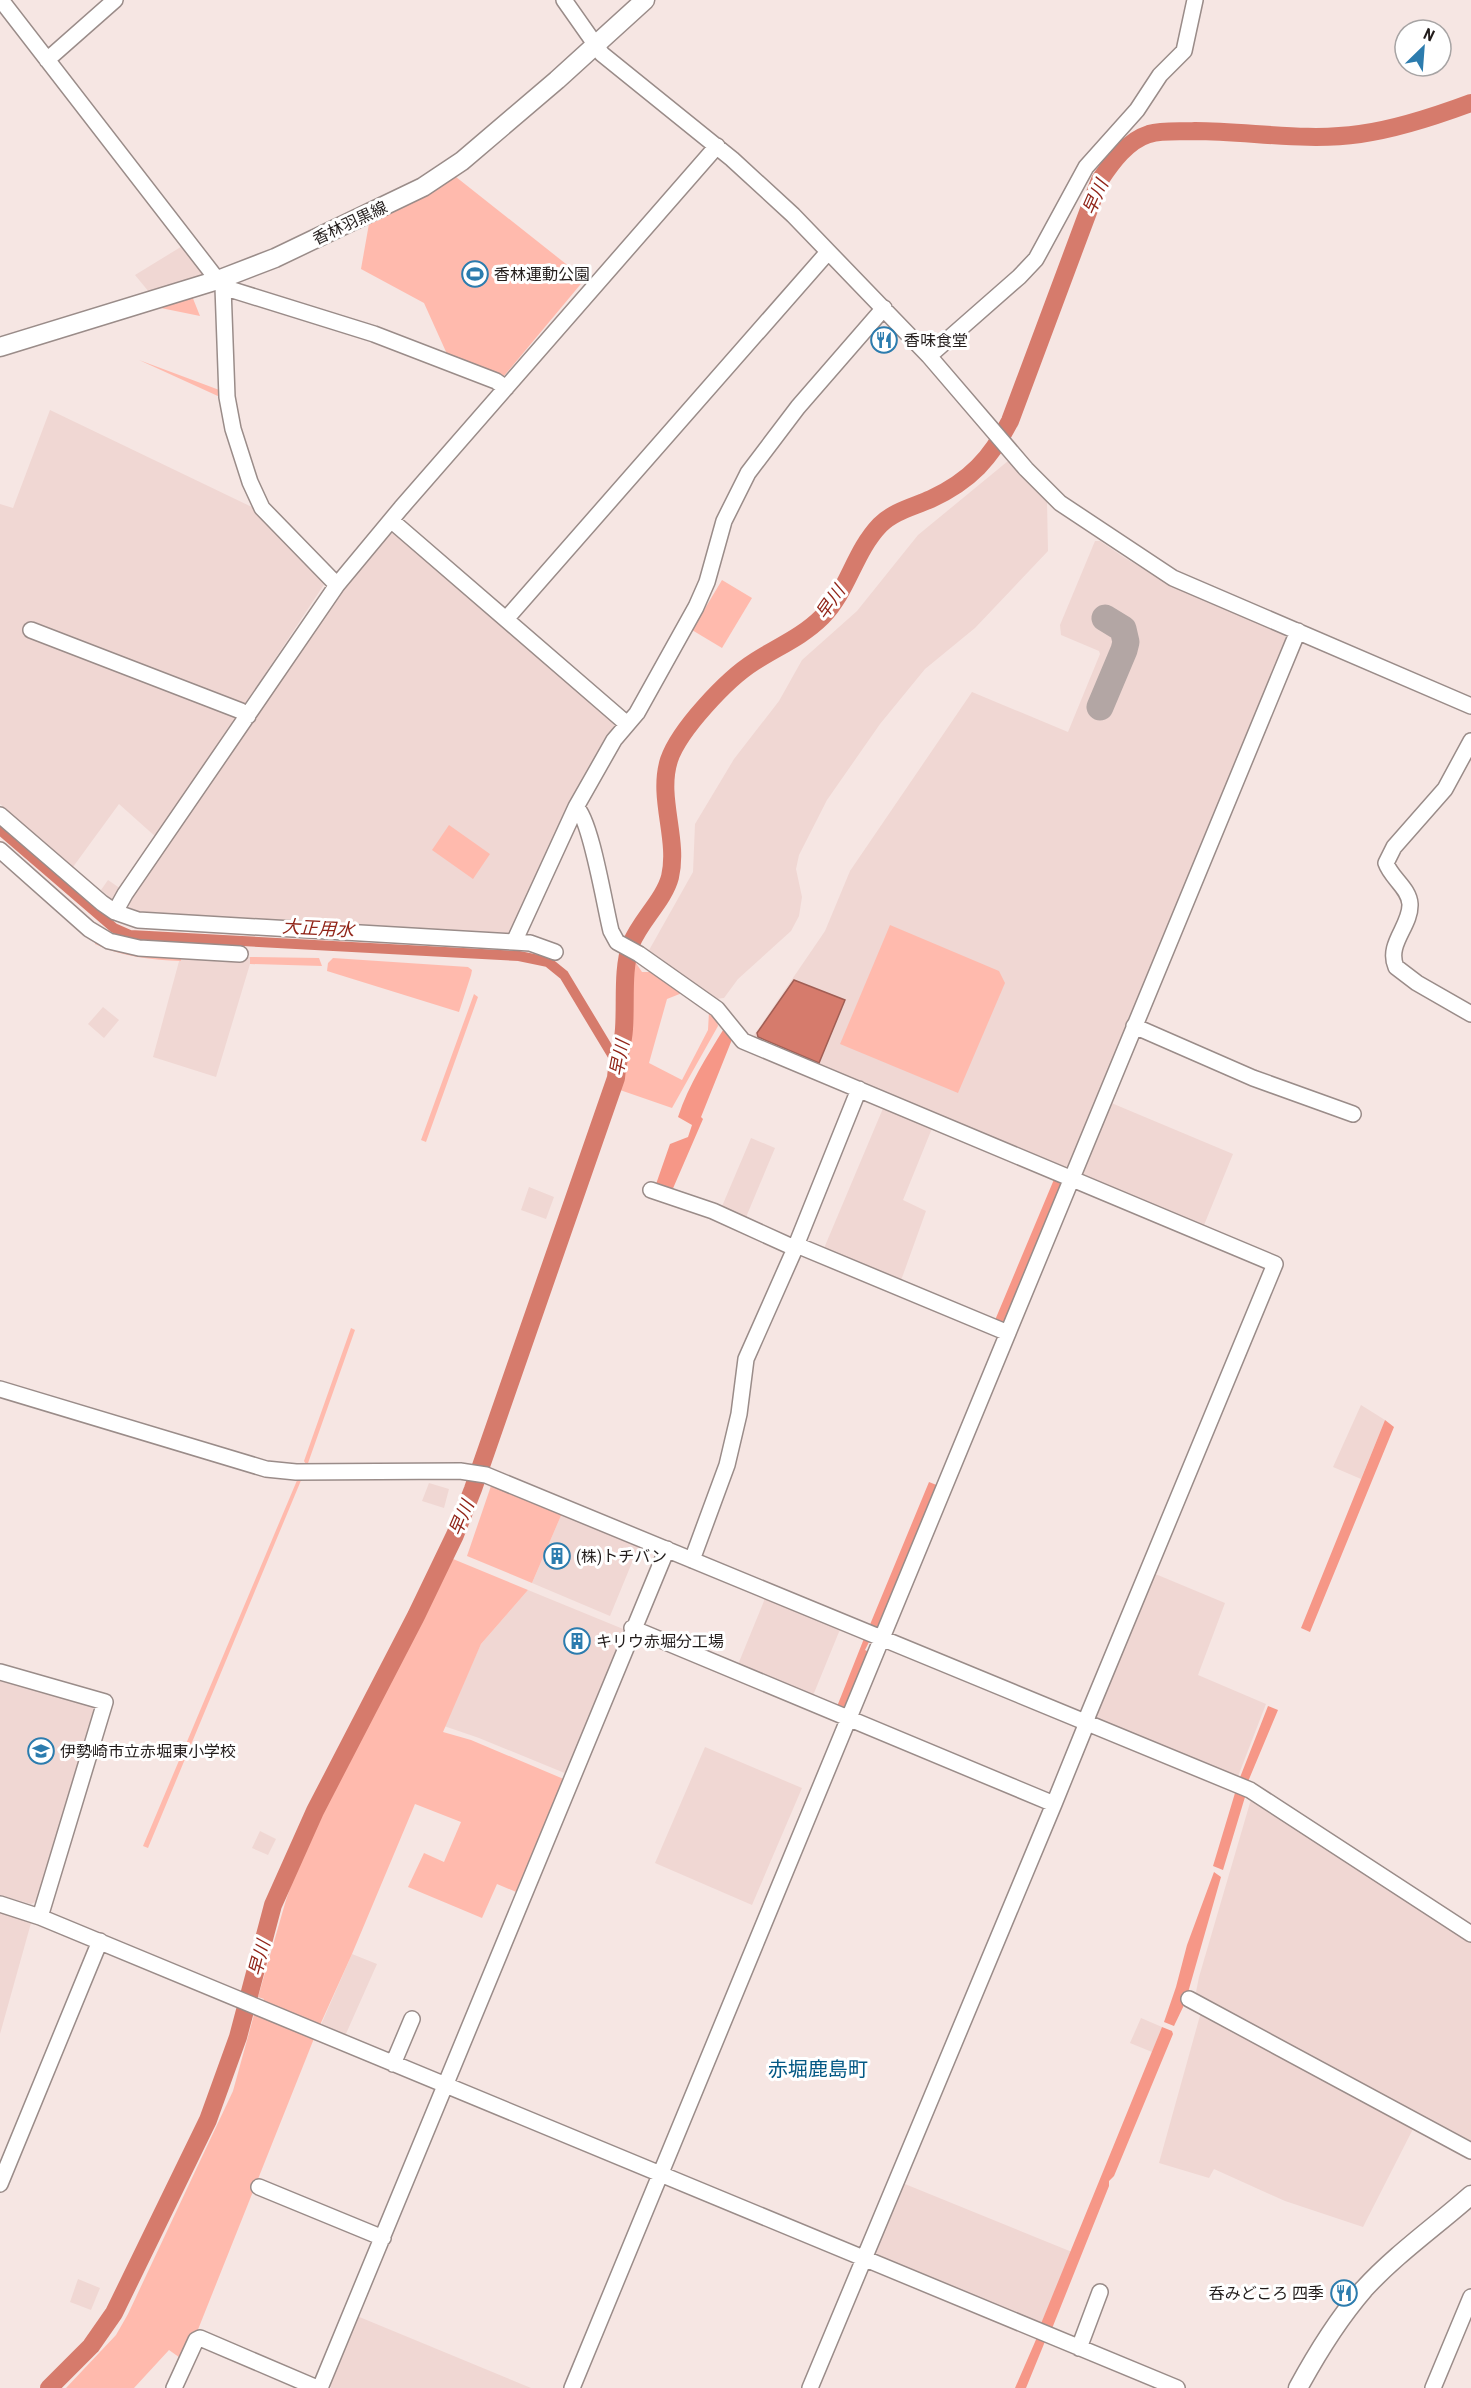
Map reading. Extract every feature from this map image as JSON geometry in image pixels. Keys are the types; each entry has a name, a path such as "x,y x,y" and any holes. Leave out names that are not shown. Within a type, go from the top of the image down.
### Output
{"main road":[{"name":"香林羽黒線","path":"0,347 220,284 423,188 462,160 557,80 645,0"},
{"path":"1298,2388 1326,2340 1365,2289 1413,2244 1471,2195"}],"street":[{"path":"1,0 220,284 401,343 496,381 506,388"},
{"path":"47,60 115,0"},
{"path":"564,0 594,45 612,63 717,146 757,182 884,308 1060,502 1163,572 1471,706"},
{"path":"929,356 998,293 1019,277 1036,259 1086,167 1137,110 1160,75 1184,51 1195,0"},
{"path":"115,912 337,585 717,146"},
{"path":"507,618 828,252"},
{"path":"220,284 226,397 233,429 250,482 262,508 337,585"},
{"path":"514,942 576,807 614,740 637,713 696,607 707,582 724,521 752,467 798,407 884,308"},
{"path":"392,520 627,724"},
{"path":"31,630 242,711 248,716"},
{"path":"572,2388 1298,631"},
{"path":"1471,741 1445,789 1394,847 1386,863 1390,873 1404,889 1410,902 1409,911 1394,951 1396,967 1417,983 1471,1014"},
{"path":"576,807 580,810 587,829 611,931 617,942 639,954 717,1009 743,1041 1275,1264 1054,1804 810,2388"},
{"path":"0,815 102,903 129,918 147,921 530,943 555,952"},
{"path":"0,850 94,934 109,941 139,948 240,954"},
{"path":"1134,1026 1253,1078 1353,1114"},
{"path":"692,1560 729,1456 739,1414 746,1359 860,1089"},
{"path":"651,1190 713,1211 790,1246 795,1246 1008,1333"},
{"path":"0,1389 266,1469 296,1472 464,1472 486,1475 1250,1790 1471,1934"},
{"path":"174,2388 196,2340 200,2338 319,2388 383,2238 632,1628 667,1549"},
{"path":"632,1628 849,1716 1054,1804"},
{"path":"0,1672 105,1702 40,1917"},
{"path":"0,1904 100,1941 1177,2388"},
{"path":"0,2184 100,1941"},
{"path":"1189,1999 1471,2151"},
{"path":"393,2064 412,2019"},
{"path":"259,2187 383,2238"},
{"path":"1079,2348 1100,2292"},
{"path":"1432,2388 1471,2297"}],"shaded area":[{"name":"香林運動公園","path":"451,173 585,279 504,376 447,354 424,303 361,269 370,218"},
{"path":"184,245 205,275 149,292 135,275"},
{"path":"192,296 200,316 151,306"},
{"path":"139,360 222,391 220,397"},
{"path":"50,410 258,510 327,580 157,838 119,804 73,867 0,804 0,504 13,508"},
{"path":"1008,461 1047,501 1048,551 975,628 925,669 880,724 827,800 799,855 796,869 802,897 799,916 791,931 738,979 724,998 715,999 648,952 693,872 695,824 734,759 779,701 802,660 857,611 918,535"},
{"path":"392,533 400,534 617,721 618,726 511,937 211,917 136,911 130,908 128,901 343,588"},
{"path":"1095,541 1100,541 1178,589 1285,634 1286,641 1068,1170 752,1038 825,931 850,871 972,692 1068,732 1100,654 1099,651 1061,635 1060,625"},
{"path":"722,580 752,598 722,648 692,630"},
{"path":"449,825 490,854 473,879 432,850"},
{"path":"108,880 121,889 113,900 101,890"},
{"path":"890,925 999,971 1005,983 958,1093 840,1044"},
{"path":"95,940 181,954 181,961 126,955 95,944"},
{"path":"181,954 250,957 250,964 216,1077 153,1057"},
{"path":"250,957 319,958 322,966 250,964"},
{"path":"333,958 468,967 472,970 459,1012 327,971 328,963"},
{"path":"634,960 642,972 650,972 682,993 667,999 649,1063 682,1080 708,1030 709,1012 717,1021 718,1026 672,1108 620,1090 630,1038"},
{"path":"794,980 845,1000 819,1063 758,1037 757,1033"},
{"path":"474,994 478,997 426,1142 421,1140"},
{"path":"103,1007 119,1020 104,1038 88,1024"},
{"path":"725,1027 733,1037 701,1117 703,1119 671,1193 655,1187 670,1144 688,1137 692,1125 678,1117 682,1105"},
{"path":"1109,1102 1233,1154 1202,1230 1078,1177"},
{"path":"884,1106 933,1126 903,1200 926,1211 899,1286 822,1253"},
{"path":"751,1138 775,1148 744,1222 720,1211"},
{"path":"1055,1177 1064,1180 1002,1328 993,1325"},
{"path":"529,1187 554,1197 546,1219 521,1210"},
{"path":"351,1328 355,1330 307,1466 304,1461"},
{"path":"1361,1405 1385,1420 1361,1479 1333,1467"},
{"path":"1385,1420 1394,1427 1310,1632 1301,1628"},
{"path":"298,1478 302,1478 148,1848 143,1846"},
{"path":"929,1482 939,1486 877,1630 869,1627"},
{"path":"429,1483 449,1489 444,1508 422,1501"},
{"path":"492,1483 563,1511 532,1583 467,1556"},
{"path":"563,1511 640,1543 610,1616 532,1583"},
{"path":"453,1559 528,1590 481,1644 443,1732 471,1740 566,1780 521,1894 497,1884 482,1918 408,1887 424,1853 444,1862 461,1822 415,1804 315,2036 197,2332 183,2360 169,2350 134,2388 66,2388 116,2335 128,2314 233,2091 255,2011 264,1999 258,1997 302,1854"},
{"path":"1153,1573 1225,1603 1198,1675 1266,1704 1237,1779 1092,1720"},
{"path":"528,1590 628,1631 567,1774 444,1726 481,1644"},
{"path":"766,1596 841,1627 812,1698 737,1667"},
{"path":"865,1636 872,1641 872,1644 869,1642 865,1650 869,1652 845,1709 836,1709"},
{"name":"伊勢崎市立赤堀東小学校","path":"0,1678 92,1706 94,1710 38,1901 31,1904 0,1895"},
{"path":"1268,1706 1278,1710 1247,1784 1239,1780"},
{"path":"705,1747 802,1788 752,1905 655,1863"},
{"path":"1235,1793 1245,1797 1223,1870 1213,1866"},
{"path":"1252,1796 1471,1939 1471,2141 1195,1997"},
{"path":"260,1831 276,1839 268,1855 252,1848"},
{"path":"1214,1872 1221,1877 1185,2003 1174,2026 1164,2022 1187,1945"},
{"path":"0,1909 28,1917 31,1923 0,2034"},
{"path":"352,1954 377,1964 345,2036 320,2027"},
{"path":"1201,2012 1414,2127 1363,2227 1285,2201 1214,2169 1209,2178 1159,2163"},
{"path":"1141,2018 1162,2027 1152,2052 1130,2043"},
{"path":"1162,2027 1172,2031 1173,2034 1114,2176 1109,2181 1109,2186 1051,2331 1040,2326"},
{"path":"900,2182 1072,2252 1040,2326 871,2255"},
{"path":"78,2279 100,2288 91,2310 70,2302"},
{"path":"357,2316 531,2388 331,2388 329,2384"},
{"path":"1038,2335 1046,2339 1026,2388 1015,2388"}],"waterway":[{"name":"早川","path":"49,2388 91,2346 114,2313 208,2120 238,2037 273,1905 315,1811 416,1616 455,1535 473,1489 616,1078 625,1018 625,975 628,954 635,935 663,894 670,877 672,848 665,789 669,760 674,748 693,720 731,680 798,636 822,617 831,607 871,536 885,520 945,492 968,476 987,457 1010,421 1100,180 1127,147 1141,137 1166,132 1215,131 1319,137 1360,134 1403,125 1471,103"},
{"name":"大正用水","path":"0,830 114,928 130,935 519,956 548,962 564,975 617,1063"}],"taxiway":[{"path":"1100,707 1126,642 1123,629 1105,618"}],"place":[{"name":"香林運動公園","path":"475,274"},
{"name":"香味食堂","path":"884,340"},
{"name":"(株)トチバン","path":"557,1556"},
{"name":"キリウ赤堀分工場","path":"577,1641"},
{"name":"伊勢崎市立赤堀東小学校","path":"41,1751"},
{"name":"呑みどころ 四季","path":"1344,2293"}],"district":[{"name":"赤堀鹿島町","path":"818,2069"}]}
